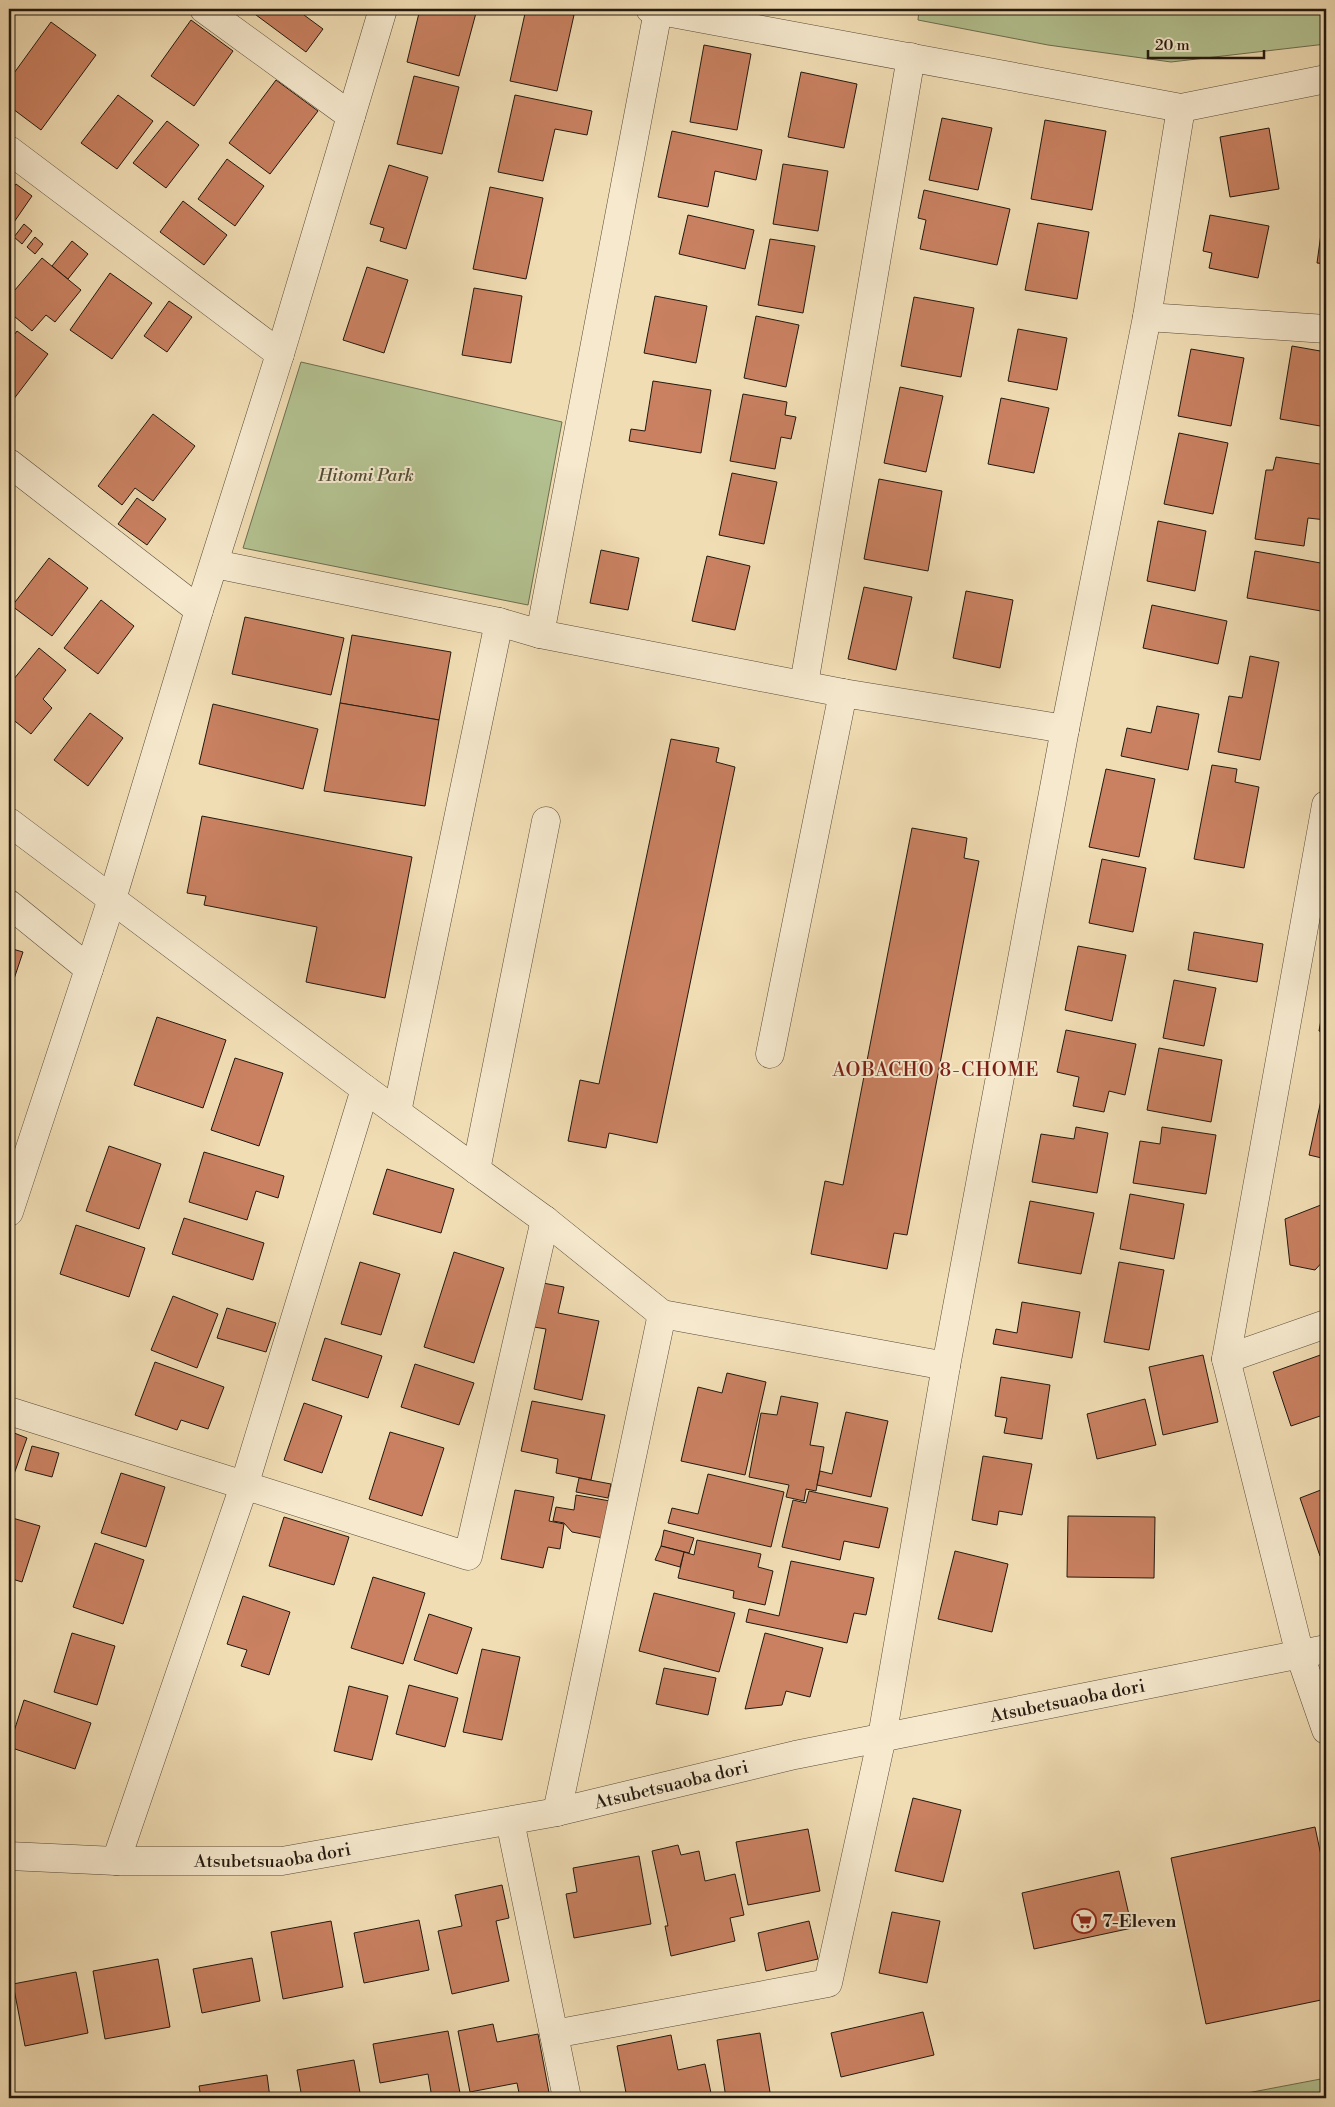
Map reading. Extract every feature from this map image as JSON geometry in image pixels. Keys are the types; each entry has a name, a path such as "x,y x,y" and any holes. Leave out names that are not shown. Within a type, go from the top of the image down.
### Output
{"street":[{"path":"204,9 351,116"},
{"path":"9,1212 112,899 199,610 280,354 383,9"},
{"path":"540,634 654,10 1181,108 1326,79"},
{"path":"804,684 911,57"},
{"path":"554,2034 828,1983 882,1737 946,1366 1065,729 1147,316 1181,108"},
{"path":"9,150 280,354"},
{"path":"1147,316 1326,329"},
{"path":"9,463 199,610"},
{"path":"215,564 499,622 540,634 843,693 1065,729"},
{"path":"397,1112 499,622"},
{"path":"770,1054 843,693"},
{"path":"1326,805 1320,878 1226,1359 1300,1655 1326,1730"},
{"path":"476,1170 546,821"},
{"path":"9,822 365,1089 545,1220 662,1314 946,1366"},
{"path":"9,904 89,969"},
{"path":"116,1861 244,1486 365,1089"},
{"path":"9,1411 468,1556 545,1220"},
{"path":"557,1812 662,1314"},
{"path":"1226,1359 1326,1324"},
{"name":"Atsubetsuaoba dori","path":"9,1856 116,1861 282,1861 557,1812 795,1755 1326,1649"},
{"path":"510,1821 567,2098"}],"green space":[{"path":"919,9 1326,9 1326,44 1171,62 1048,45 918,20"},
{"name":"Hitomi Park","path":"301,362 562,422 528,605 243,548"},
{"path":"1326,2078 1326,2098 1221,2098"}],"building":[{"path":"248,9 308,9 304,15 323,29 306,52"},
{"path":"420,9 457,9 476,13 459,76 407,62"},
{"path":"526,9 544,9 574,15 557,91 510,81"},
{"path":"191,20 233,51 194,106 151,76"},
{"path":"51,22 96,55 41,130 9,106 9,80"},
{"path":"704,45 751,54 737,130 690,122"},
{"path":"801,72 857,84 844,148 788,137"},
{"path":"414,76 459,87 442,154 397,144"},
{"path":"276,80 318,111 270,174 229,143"},
{"path":"118,95 153,121 117,169 81,143"},
{"path":"515,95 592,111 587,135 555,129 543,181 498,172"},
{"path":"942,118 992,128 978,190 929,180"},
{"path":"1045,120 1106,131 1092,210 1031,199"},
{"path":"167,121 199,145 166,188 133,163"},
{"path":"1269,128 1279,189 1230,197 1220,137"},
{"path":"672,131 762,150 756,180 715,171 708,207 658,197"},
{"path":"227,159 264,186 235,226 198,199"},
{"path":"783,164 828,171 818,231 773,224"},
{"path":"389,165 428,177 406,249 380,241 384,228 370,224"},
{"path":"16,184 32,196 12,225 9,223 9,194"},
{"path":"490,187 543,198 526,279 473,269"},
{"path":"924,190 1010,209 997,265 920,249 926,220 918,218"},
{"path":"183,201 227,235 204,265 160,232"},
{"path":"1326,204 1326,264 1317,263"},
{"path":"688,215 754,230 745,269 679,254"},
{"path":"1210,215 1269,226 1258,278 1209,268 1212,253 1203,251"},
{"path":"1038,223 1089,232 1077,299 1025,290"},
{"path":"24,224 32,231 22,244 14,237"},
{"path":"35,237 43,244 35,254 27,247"},
{"path":"770,239 815,246 803,313 758,305"},
{"path":"72,241 88,254 68,279 52,266"},
{"path":"42,258 81,290 55,322 46,315 32,331 9,312 9,297"},
{"path":"367,267 408,280 384,353 343,340"},
{"path":"110,273 152,303 112,359 70,330"},
{"path":"474,288 522,296 511,363 462,355"},
{"path":"655,296 707,306 696,363 644,353"},
{"path":"914,297 974,308 961,377 901,366"},
{"path":"169,301 192,317 167,352 144,336"},
{"path":"756,316 799,325 786,387 744,378"},
{"path":"1018,329 1067,338 1057,390 1008,381"},
{"path":"17,331 48,354 10,404 9,342"},
{"path":"1292,346 1326,352 1326,427 1280,419"},
{"path":"1191,349 1244,358 1231,426 1178,416"},
{"path":"653,381 711,390 701,453 629,441 631,429 645,431"},
{"path":"900,387 943,396 926,472 884,463"},
{"path":"743,394 787,402 785,415 796,417 791,439 781,437 775,469 730,461"},
{"path":"1001,398 1049,408 1034,473 988,464"},
{"path":"153,414 195,446 153,501 135,488 122,505 98,486"},
{"path":"1179,433 1228,443 1213,514 1164,504"},
{"path":"1276,457 1326,465 1326,520 1308,518 1304,546 1255,539 1266,470 1273,470"},
{"path":"732,473 777,482 764,544 719,535"},
{"path":"879,479 942,491 928,571 864,559"},
{"path":"137,498 166,519 147,545 118,524"},
{"path":"1158,521 1206,531 1195,591 1147,581"},
{"path":"601,550 639,558 628,610 590,603"},
{"path":"1255,551 1326,564 1326,585 1321,611 1247,598"},
{"path":"707,556 750,566 735,630 692,621"},
{"path":"49,558 88,588 52,636 12,606"},
{"path":"864,587 912,597 896,670 848,659"},
{"path":"966,591 1013,600 1000,668 953,658"},
{"path":"101,600 134,626 98,674 64,648"},
{"path":"1152,605 1227,621 1218,664 1143,648"},
{"path":"245,617 344,638 331,695 232,674"},
{"path":"352,635 451,652 439,720 340,703"},
{"path":"39,648 66,670 43,699 52,708 31,734 11,718 9,721 9,685"},
{"path":"1250,656 1279,662 1260,760 1218,752 1229,696 1242,698"},
{"path":"340,703 439,720 425,806 324,791"},
{"path":"213,704 318,729 303,789 199,764"},
{"path":"1157,706 1199,714 1188,770 1121,756 1127,728 1151,733"},
{"path":"90,713 123,738 88,786 54,760"},
{"path":"671,739 719,748 716,762 735,767 657,1143 609,1133 606,1148 568,1141 580,1080 599,1084"},
{"path":"1212,765 1237,769 1235,782 1259,787 1244,868 1194,859"},
{"path":"1106,769 1155,779 1139,857 1089,847"},
{"path":"202,816 412,857 385,998 306,982 317,927 204,905 206,896 187,893"},
{"path":"912,828 967,838 964,858 979,861 907,1235 894,1233 887,1269 811,1254 825,1181 843,1185"},
{"path":"1102,859 1146,868 1133,932 1089,923"},
{"path":"1194,932 1263,944 1257,982 1188,970"},
{"path":"1078,946 1126,955 1112,1021 1065,1010"},
{"path":"9,948 23,952 9,994"},
{"path":"1174,980 1216,988 1204,1046 1163,1038"},
{"path":"1326,992 1326,1033 1319,1031"},
{"path":"157,1017 226,1040 203,1108 134,1085"},
{"path":"1066,1030 1136,1044 1125,1095 1109,1091 1104,1112 1073,1106 1079,1077 1057,1072"},
{"path":"1159,1048 1222,1060 1211,1122 1147,1110"},
{"path":"235,1058 283,1073 259,1146 211,1130"},
{"path":"1326,1082 1326,1159 1309,1155"},
{"path":"1076,1127 1108,1133 1097,1193 1032,1182 1041,1134 1074,1139"},
{"path":"1162,1127 1216,1135 1206,1194 1133,1183 1140,1141 1160,1144"},
{"path":"109,1146 161,1164 139,1229 86,1211"},
{"path":"204,1152 284,1176 278,1198 256,1191 247,1220 189,1202"},
{"path":"387,1169 454,1189 441,1233 373,1214"},
{"path":"1130,1194 1184,1204 1174,1259 1120,1249"},
{"path":"1030,1201 1094,1213 1081,1274 1018,1263"},
{"path":"1326,1203 1326,1258 1315,1270 1290,1265 1285,1219"},
{"path":"184,1218 264,1243 253,1280 172,1254"},
{"path":"76,1225 145,1248 129,1297 60,1274"},
{"path":"454,1252 504,1268 474,1363 424,1347"},
{"path":"360,1262 400,1274 381,1335 341,1324"},
{"path":"1119,1262 1164,1270 1149,1350 1104,1342"},
{"path":"543,1283 564,1287 558,1313 599,1321 582,1400 534,1389 546,1329 534,1327"},
{"path":"173,1296 218,1314 197,1368 151,1350"},
{"path":"1022,1302 1080,1312 1072,1358 993,1344 996,1329 1017,1333"},
{"path":"227,1308 276,1323 266,1352 217,1338"},
{"path":"325,1338 382,1356 368,1398 312,1380"},
{"path":"1326,1353 1326,1414 1291,1426 1273,1372"},
{"path":"1203,1355 1218,1422 1163,1435 1149,1367"},
{"path":"155,1362 224,1387 208,1429 181,1420 177,1430 135,1415"},
{"path":"415,1364 474,1383 459,1425 401,1407"},
{"path":"727,1373 766,1382 745,1475 681,1461 698,1387 722,1393"},
{"path":"1001,1377 1050,1385 1042,1439 1004,1433 1007,1418 995,1416"},
{"path":"781,1396 818,1403 810,1445 824,1447 816,1491 806,1489 804,1501 786,1497 789,1485 749,1477 761,1413 777,1415"},
{"path":"1145,1399 1156,1445 1097,1459 1087,1414"},
{"path":"532,1401 605,1415 591,1480 556,1473 558,1459 521,1451"},
{"path":"304,1403 342,1416 322,1473 284,1460"},
{"path":"846,1412 888,1421 871,1497 817,1485 820,1471 832,1474"},
{"path":"9,1431 27,1438 9,1488"},
{"path":"390,1432 444,1448 422,1516 369,1499"},
{"path":"32,1446 59,1453 52,1477 25,1470"},
{"path":"983,1456 1032,1464 1022,1515 999,1511 997,1525 972,1520"},
{"path":"121,1473 165,1487 146,1547 101,1533"},
{"path":"708,1474 784,1492 771,1547 668,1523 672,1508 698,1514"},
{"path":"579,1478 611,1484 608,1498 576,1492"},
{"path":"1326,1488 1326,1554 1320,1556 1300,1498"},
{"path":"515,1490 554,1497 549,1521 564,1524 560,1549 548,1547 543,1568 501,1559"},
{"path":"809,1491 888,1508 879,1548 844,1541 840,1560 782,1547 793,1500 806,1503"},
{"path":"576,1495 610,1501 603,1538 572,1532 564,1523 553,1521 556,1507 574,1510"},
{"path":"1068,1516 1155,1517 1154,1578 1067,1577"},
{"path":"9,1517 40,1526 22,1582 9,1578"},
{"path":"284,1517 349,1537 334,1585 269,1566"},
{"path":"664,1530 694,1538 689,1553 661,1546"},
{"path":"697,1540 761,1554 758,1567 773,1571 765,1605 733,1598 734,1591 678,1578 684,1552 694,1555"},
{"path":"95,1543 144,1560 123,1624 73,1607"},
{"path":"661,1546 684,1552 680,1567 655,1560"},
{"path":"955,1551 1008,1564 992,1632 938,1619"},
{"path":"791,1561 874,1578 866,1615 854,1613 847,1643 746,1622 749,1609 779,1616"},
{"path":"373,1577 425,1593 403,1664 351,1648"},
{"path":"654,1593 735,1613 719,1672 639,1651"},
{"path":"243,1596 290,1612 269,1675 241,1666 247,1650 227,1644"},
{"path":"429,1614 472,1628 457,1674 414,1660"},
{"path":"72,1633 115,1646 97,1705 54,1692"},
{"path":"765,1633 823,1648 810,1697 786,1691 782,1705 745,1709"},
{"path":"482,1649 520,1657 502,1740 463,1732"},
{"path":"664,1668 716,1678 708,1715 656,1704"},
{"path":"409,1685 458,1698 445,1747 396,1734"},
{"path":"349,1686 388,1696 372,1760 334,1751"},
{"path":"24,1700 91,1723 75,1769 9,1747"},
{"path":"913,1798 961,1810 943,1882 895,1871"},
{"path":"1315,1827 1326,1879 1326,1999 1206,2024 1171,1858"},
{"path":"808,1829 820,1891 748,1905 736,1842"},
{"path":"678,1845 681,1855 699,1851 705,1881 735,1874 744,1915 730,1918 735,1941 671,1956 665,1926 668,1926 652,1851"},
{"path":"639,1856 651,1924 574,1938 566,1894 577,1892 573,1868"},
{"path":"1119,1871 1132,1928 1034,1949 1022,1893"},
{"path":"502,1885 509,1918 496,1921 509,1981 452,1994 438,1931 462,1926 455,1895"},
{"path":"892,1912 940,1921 927,1983 879,1973"},
{"path":"419,1920 429,1970 364,1983 354,1933"},
{"path":"331,1921 343,1987 283,1999 271,1932"},
{"path":"809,1921 818,1959 766,1971 758,1933"},
{"path":"252,1958 260,2001 202,2013 193,1969"},
{"path":"158,1959 170,2027 105,2039 93,1971"},
{"path":"76,1972 88,2033 25,2046 13,1984"},
{"path":"923,2012 934,2055 841,2077 831,2033"},
{"path":"493,2024 497,2042 538,2034 550,2098 520,2098 517,2083 470,2092 458,2031"},
{"path":"448,2031 461,2098 432,2098 428,2074 380,2083 373,2044"},
{"path":"760,2033 771,2098 726,2098 717,2040"},
{"path":"671,2035 678,2070 705,2064 712,2098 627,2098 617,2046"},
{"path":"354,2060 361,2098 302,2098 297,2070"},
{"path":"267,2075 270,2098 201,2098 199,2086"}],"place":[{"name":"7-Eleven","path":"1084,1921"}],"district":[{"name":"AOBACHO 8-CHOME","path":"936,1069"}]}
